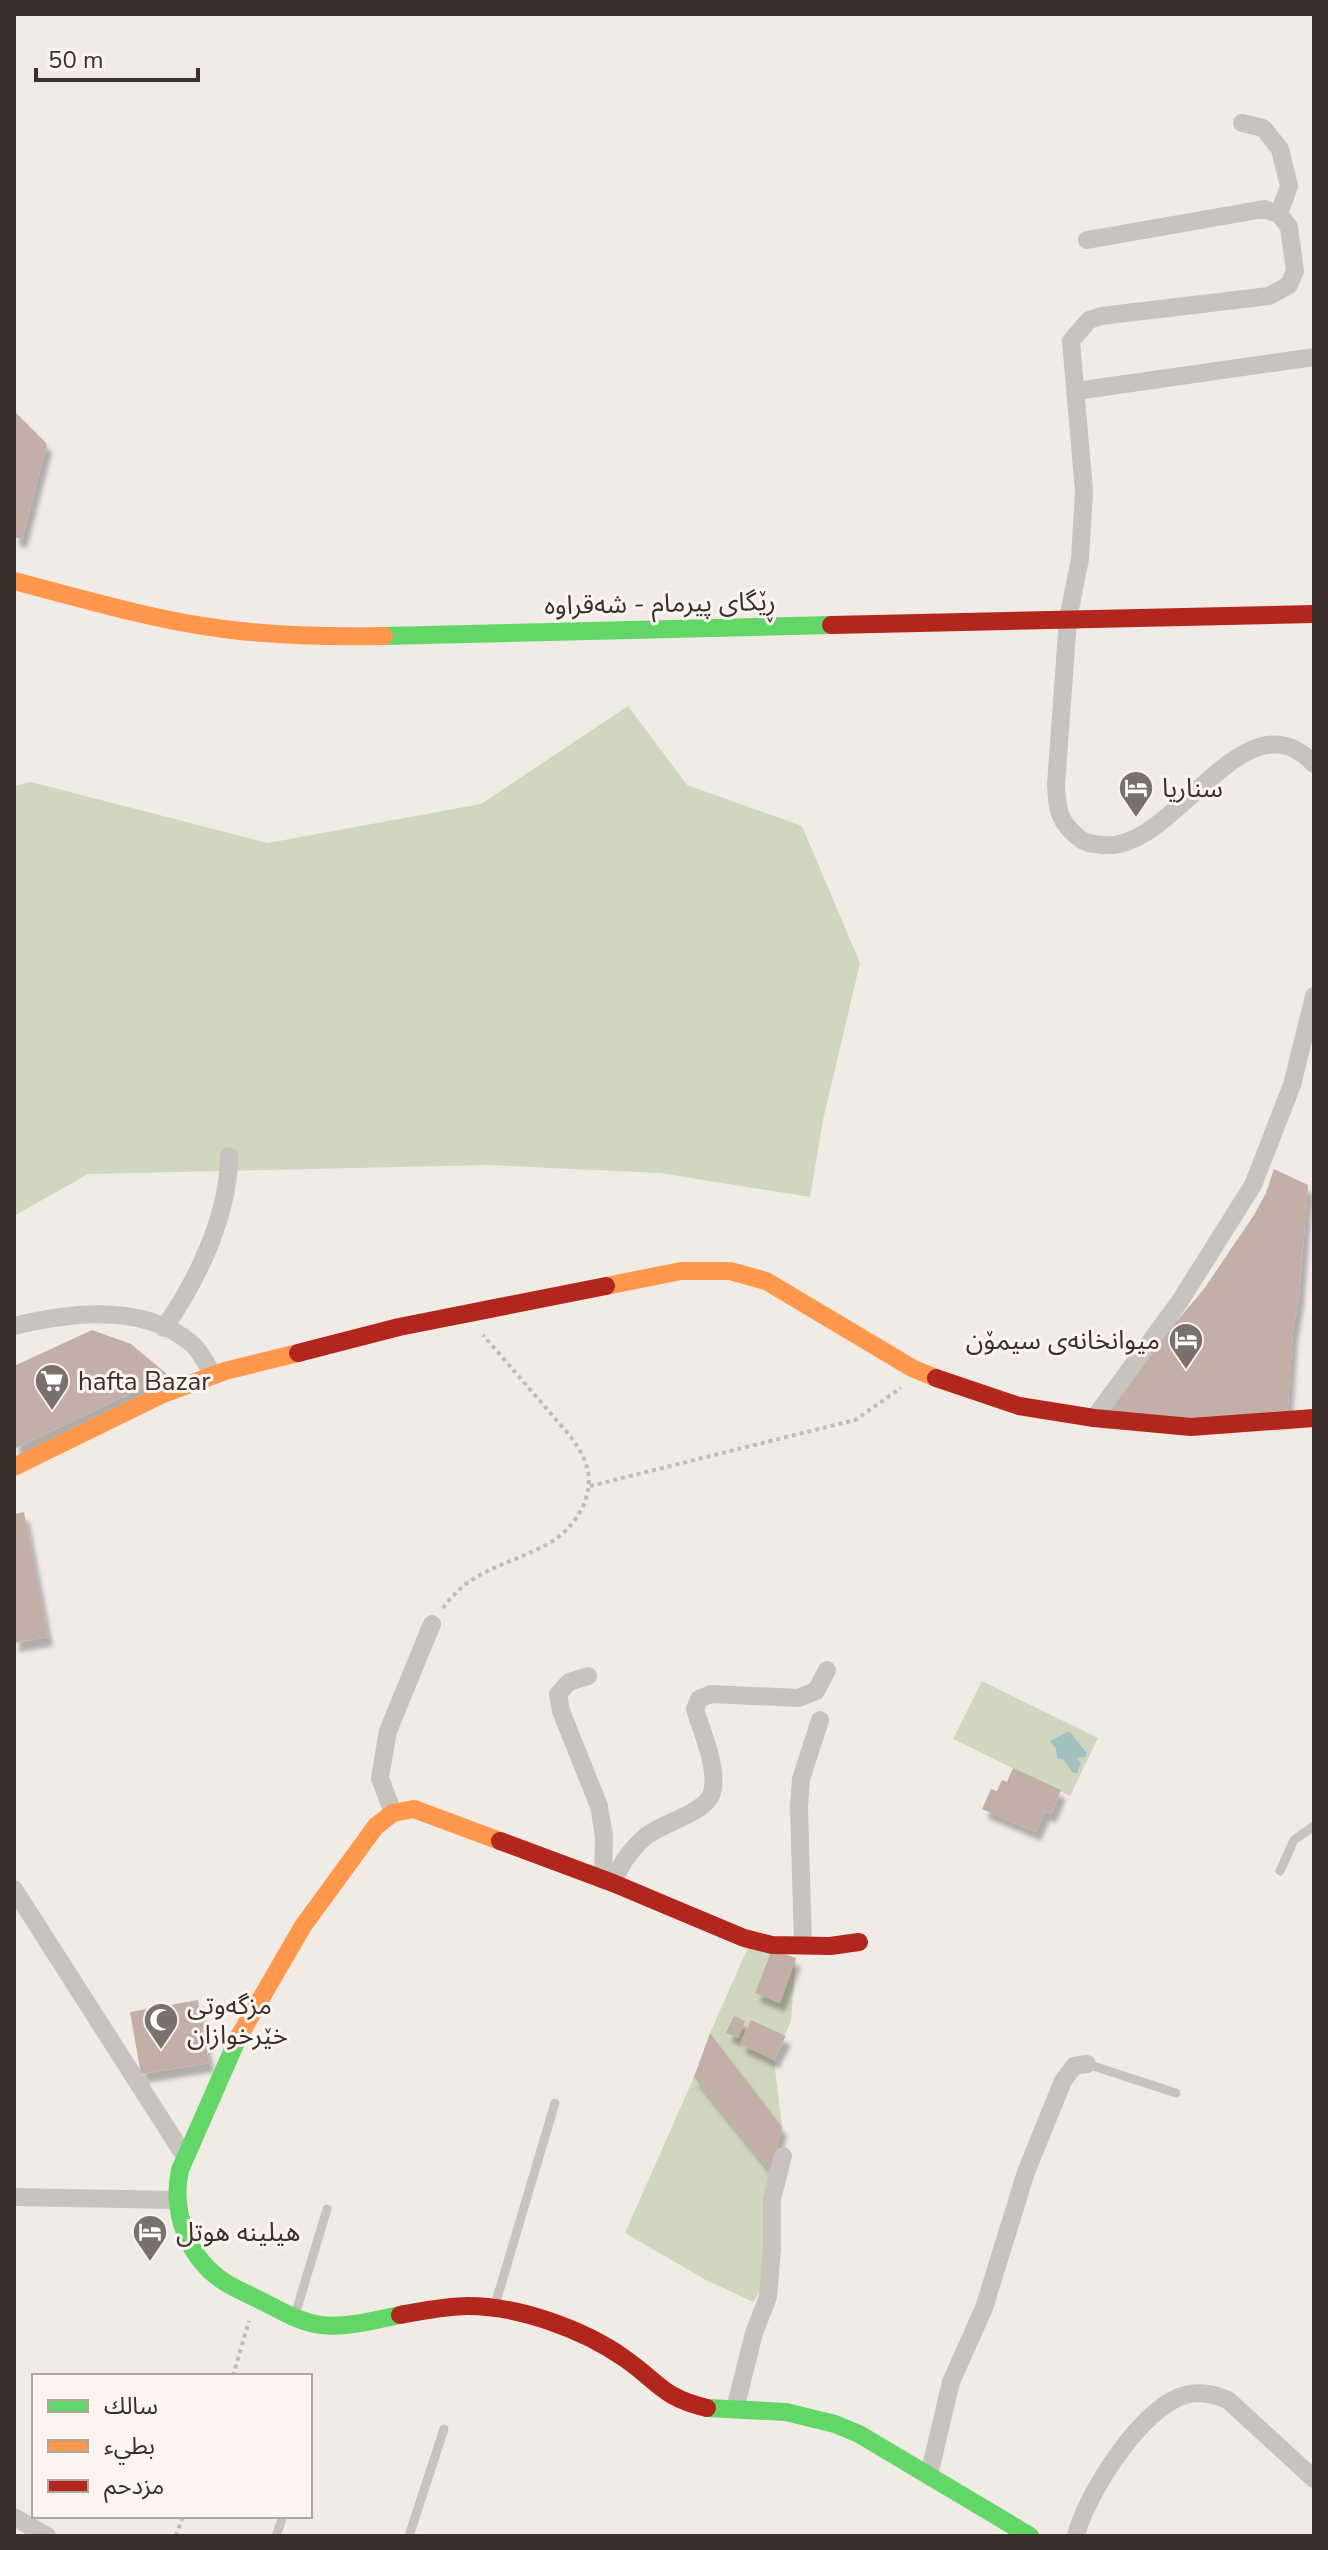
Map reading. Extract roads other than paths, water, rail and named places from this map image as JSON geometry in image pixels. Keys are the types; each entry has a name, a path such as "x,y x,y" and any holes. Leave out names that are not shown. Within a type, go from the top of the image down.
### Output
{"street":[{"path":"1242,123 1263,128 1280,149 1289,186 1279,214"},
{"path":"1087,240 1264,209 1279,214 1289,227 1295,271 1289,285 1269,296 1101,316 1089,320 1071,341 1084,491 1080,559 1068,619 1056,785 1057,811 1069,830 1084,842 1107,846 1134,840 1154,828 1241,754 1262,746 1285,745 1300,750 1314,764"},
{"path":"1076,391 1314,357"},
{"name":"ڕێگای پیرمام - شەقراوە","path":"14,581 104,605 224,629 339,637 1314,614"},
{"path":"1094,1418 1180,1301 1253,1185 1292,1085 1314,996"},
{"path":"164,1328 183,1302 211,1240 229,1177 229,1156"},
{"path":"14,1467 163,1394 213,1375 385,1331 681,1271 730,1271 766,1281 912,1368 1019,1406 1094,1418 1191,1427 1314,1418"},
{"path":"14,1326 42,1319 102,1312 164,1328 194,1345 213,1375"},
{"path":"393,1813 380,1778 388,1731 432,1624"},
{"path":"608,1881 623,1859 647,1835 704,1806 713,1792 713,1771 695,1709 699,1699 711,1694 798,1698 816,1691 827,1670"},
{"path":"588,1676 569,1682 558,1694 561,1711 599,1806 608,1881"},
{"path":"803,1944 801,1779 820,1720"},
{"path":"859,1942 830,1946 772,1945 744,1938 608,1881 414,1809 393,1813 376,1826 278,1965 233,2046 184,2155 177,2185 182,2226 196,2254 223,2281 294,2318 321,2325 344,2326 444,2307 470,2306 553,2323 595,2340 626,2359 667,2394 683,2402 718,2410 786,2412 835,2424 881,2445 1030,2536"},
{"path":"14,1889 184,2155"},
{"path":"929,2475 951,2382 984,2308 1026,2172 1063,2081 1074,2066 1087,2064"},
{"path":"735,2409 754,2333 768,2297 772,2199 783,2156"},
{"path":"14,2197 177,2200"},
{"path":"1076,2536 1098,2485 1126,2445 1159,2411 1185,2395 1214,2394 1228,2400 1314,2479"},
{"path":"14,2517 47,2536"}],"lane":[{"path":"1280,1871 1294,1840 1314,1826"},
{"path":"1087,2064 1176,2093"},
{"path":"494,2309 555,2103"},
{"path":"294,2318 327,2209"},
{"path":"409,2536 444,2429"}],"water":[{"path":"1069,1731 1087,1753 1086,1757 1076,1758 1081,1763 1077,1773 1073,1773 1064,1760 1057,1758 1056,1749 1050,1741"}],"place":[{"name":"سناريا","path":"1136,819"},
{"name":"میوانخانەی سیمۆن","path":"1186,1371"},
{"name":"hafta Bazar","path":"52,1412"},
{"name":"مزگەوتی خێرخوازان","path":"161,2051"},
{"name":"هيلينه هوتل","path":"150,2263"}]}
